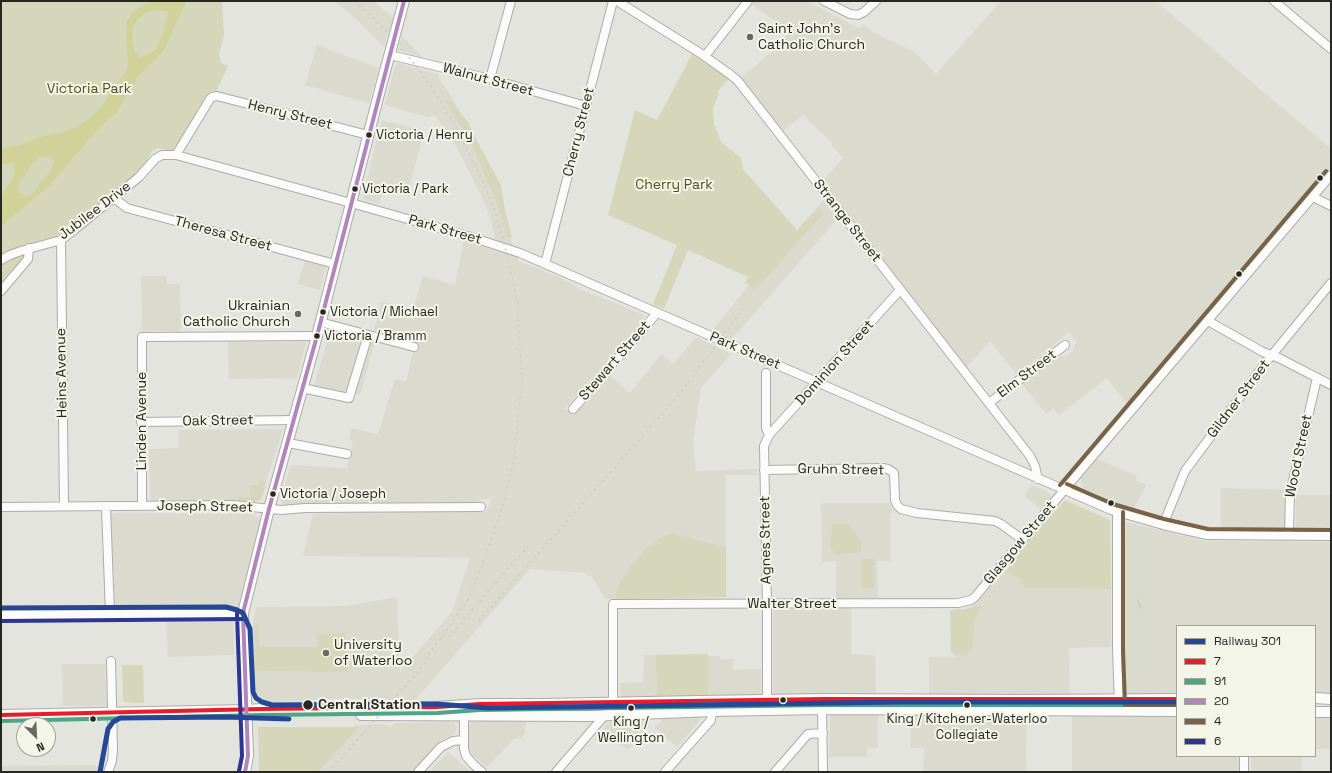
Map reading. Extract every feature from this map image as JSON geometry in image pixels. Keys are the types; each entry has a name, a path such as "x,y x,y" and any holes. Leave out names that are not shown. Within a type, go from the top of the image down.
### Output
{"main road":[{"path":"247,771 247,710 243,613 269,509 317,336 404,1"},
{"path":"1,616 243,613"},
{"path":"1316,698 1331,699"},
{"path":"464,710 480,704 612,702 767,705 1176,699"},
{"path":"1,715 247,710 261,715 464,710 606,715 712,711 767,705 822,709 1176,712"},
{"path":"1316,712 1331,712"}],"street":[{"path":"490,79 511,1"},
{"name":"Cherry Street","path":"545,264 613,1"},
{"name":"Strange Street","path":"617,1 705,56 738,81 1030,456 1035,466 1038,479"},
{"path":"705,56 748,1"},
{"path":"824,1 850,14 858,14 864,12 876,1"},
{"path":"1274,1 1331,49"},
{"name":"Walnut Street","path":"390,56 490,79 586,106"},
{"name":"Henry Street","path":"176,155 210,99 217,96 368,135"},
{"name":"Park Street","path":"158,158 167,154 176,155 500,245 1117,512 1163,525 1215,535 1331,536"},
{"name":"Jubilee Drive","path":"1,260 29,248 51,244 61,240 139,177 152,161 158,158"},
{"name":"Glasgow Street","path":"971,600 1331,175"},
{"path":"1313,197 1331,206"},
{"name":"Theresa Street","path":"114,198 127,208 335,264"},
{"name":"Heins Avenue","path":"61,240 64,506"},
{"path":"1,290 28,259 29,248"},
{"name":"Gildner Street","path":"1163,525 1185,471 1272,355 1331,283"},
{"name":"Dominion Street","path":"769,435 900,290"},
{"name":"Stewart Street","path":"573,409 657,313"},
{"path":"1208,321 1331,384"},
{"path":"320,322 414,346"},
{"path":"302,388 350,398 368,335"},
{"name":"Linden Avenue","path":"142,506 142,337 317,336"},
{"name":"Elm Street","path":"989,403 1065,345"},
{"name":"Agnes Street","path":"766,373 766,428 769,435 764,446 767,705"},
{"name":"Wood Street","path":"1289,535 1290,494 1317,378"},
{"name":"Oak Street","path":"141,422 294,420"},
{"path":"288,443 347,454"},
{"name":"Gruhn Street","path":"764,470 888,469 894,473 895,500 901,509 917,513 995,521 1023,540"},
{"name":"Joseph Street","path":"1,507 233,505 269,509 481,507"},
{"path":"106,506 110,614"},
{"path":"1117,512 1117,649 1119,711"},
{"name":"Walter Street","path":"612,702 613,604 767,605 958,603 971,600"},
{"path":"108,772 113,750 111,661"},
{"path":"556,772 606,715 612,702"},
{"path":"822,709 823,772"},
{"path":"464,710 463,740 466,756 482,772"},
{"path":"664,772 711,720 712,711"},
{"path":"775,772 808,734 823,733"},
{"path":"418,772 441,747 453,741 463,740"},
{"path":"1244,757 1244,772"}],"shaded area":[{"path":"150,1 187,1 164,50 138,77 116,113 99,128 49,186 1,226 1,196 13,178 15,172 14,164 9,163 1,165 1,149 30,142 40,137 77,127 96,113 126,72 128,64 126,39 127,21 133,12","holes":["157,10 169,12 161,39 156,49 148,55 139,58 134,50 132,38 133,28 138,18 147,12","41,156 50,157 54,161 50,173 44,178 34,193 27,196 17,191 18,185 34,161"]},
{"path":"335,1 373,1 394,18 384,47 359,22"},
{"path":"754,1 807,1 858,28 861,28 864,25 875,33 915,52 936,74 1001,1 1156,1 1331,149 1331,168 1129,406 1107,378 1059,415 1053,408 1046,414 1022,384 1057,356 1067,356 1073,351 1077,342 1069,332 1017,375 990,341 966,368 822,182 843,158 831,145 832,143 803,115 782,132 741,78 778,46 789,32 752,4"},
{"path":"402,36 422,57 398,50"},
{"path":"317,45 379,68 369,103 305,85"},
{"path":"398,63 437,74 455,103 484,153 496,179 506,225 518,261 560,277 582,290 644,315 643,320 565,409 573,409 576,412 609,375 630,393 661,354 673,364 696,337 731,354 701,388 693,442 696,471 757,469 758,475 726,475 726,597 605,599 591,575 588,577 587,573 530,569 415,700 337,699 265,702 260,698 254,688 252,643 253,621 256,607 346,606 397,597 400,672 452,612 470,558 303,556 313,514 453,511 486,512 492,497 476,502 283,505 281,502 290,465 347,468 353,441 349,439 352,428 378,434 395,379 406,381 416,340 374,330 382,302 413,310 423,276 455,285 464,240 498,252 491,220 482,197 456,146 435,115 427,117 385,105 395,65"},
{"path":"382,120 424,131 407,196 383,191 379,204 363,198"},
{"path":"824,199 838,218 731,340 711,332 753,280"},
{"path":"305,261 326,267 320,290 298,284"},
{"path":"141,276 167,276 167,284 180,284 181,331 142,331"},
{"path":"330,331 375,342 360,395 314,385"},
{"path":"228,342 306,342 297,378 229,379"},
{"path":"283,429 266,482 260,481 259,485 250,497 238,497 238,501 152,502 150,500 149,449 178,448 178,430"},
{"path":"1097,459 1138,476 1135,480 1146,485 1133,510 1113,505 1083,488 1081,477"},
{"path":"1031,484 1051,494 1052,496 1042,510 1025,497"},
{"path":"1221,488 1286,490 1285,530 1221,530"},
{"path":"1296,495 1331,495 1331,530 1296,530"},
{"path":"821,503 890,503 893,512 890,514 890,561 877,561 878,598 851,598 851,654 875,655 876,695 777,696 773,691 773,610 836,609 836,561 822,562"},
{"path":"114,513 251,514 259,518 260,522 239,604 233,608 123,608 114,604 111,515"},
{"path":"1126,522 1205,541 1331,542 1331,699 1316,699 1316,625 1176,625 1176,696 1125,696 1124,590"},
{"path":"1005,572 1020,579 1024,588 1111,589 1111,647 1069,648 1070,696 929,697 929,657 954,657 954,609 966,609 976,604"},
{"path":"233,619 234,655 168,657 166,620"},
{"path":"708,654 708,656 720,656 720,659 734,659 733,670 761,669 761,693 759,696 624,698 620,694 620,683 643,682 644,655"},
{"path":"62,664 105,664 107,706 63,706"},
{"path":"878,713 878,748 867,748 867,757 829,757 830,714"},
{"path":"911,713 988,715 1027,714 1026,772 923,772 924,748 911,748"},
{"path":"1072,715 1176,716 1176,757 1238,757 1239,772 1072,772"},
{"path":"698,716 701,719 677,747 654,728 664,718"},
{"path":"1316,717 1331,717 1331,749 1316,749"},
{"path":"650,718 649,726 628,750 603,729 611,721"},
{"path":"475,719 526,720 525,734 521,738 514,739 487,767 472,755 469,748 469,726"},
{"path":"454,722 457,727 455,734 441,740 412,772 318,772 356,731 357,725 377,724 388,725 391,727 395,723"},
{"path":"448,752 471,772 429,772"},
{"path":"1251,757 1302,757 1302,772 1251,772"},
{"path":"95,765 100,769 98,772 1,772 1,766"}],"green space":[{"name":"Victoria Park","path":"1,1 222,1 224,35 219,54 221,63 228,66 216,92 211,91 207,94 175,149 172,151 158,148 152,151 144,166 131,180 65,232 54,237 23,246 25,258 1,286"},
{"name":"Cherry Park","path":"692,54 729,78 718,91 719,95 713,107 714,124 722,143 741,158 743,169 797,230 819,208 824,213 755,290 745,282 748,277 688,250 664,309 653,304 677,245 608,215 635,110 657,120"},
{"path":"445,99 452,102 468,122 477,142 501,185 505,211 512,237 507,237 496,201 475,151"},
{"path":"260,481 266,482 262,498 255,502 238,501 238,497 250,497 250,485 259,485"},
{"path":"1065,500 1110,520 1111,589 1024,588 1020,579 1005,572 1033,536"},
{"path":"832,524 848,524 861,541 861,552 836,555 830,547"},
{"path":"673,533 726,548 726,597 618,599 616,597 616,593 625,574 647,547 662,537"},
{"path":"862,559 874,559 874,588 862,588"},
{"path":"975,606 981,606 975,618 972,648 966,655 951,653 950,610 966,610"},
{"path":"255,623 257,623 260,647 317,647 317,634 345,633 348,672 255,671"},
{"path":"708,654 708,697 657,697 656,655"},
{"path":"122,665 143,665 144,703 131,703 123,701"},
{"path":"357,725 356,731 318,772 259,771 258,727 353,727"}],"waterway":[{"path":"1138,600 1139,605 1142,608"}],"railway":[{"path":"355,1 382,27 412,61 428,82 456,127 484,183 495,211 510,266 517,301 522,380 514,458 505,499 482,566 468,599 443,636 425,658"},
{"path":"479,621 677,397 743,309"},
{"path":"444,642 528,546"},
{"path":"329,772 431,657"}],"rail line":[{"name":"301","path":"1,608 226,607 237,610 243,613 250,629 253,692 256,698 262,702 272,705 437,704 489,708 900,702 1176,702"},
{"name":"301","path":"100,772 108,729 113,722 120,718 226,717 289,719"}],"transit line":[{"name":"20","path":"245,772 248,756 243,613 269,509 317,336 404,1"},
{"name":"4","path":"1060,485 1326,171"},
{"name":"4","path":"1067,484 1113,504 1164,519 1208,529 1331,530"},
{"name":"4","path":"1123,512 1123,649 1125,705 1176,705"},
{"name":"6","path":"237,613 242,756 239,771"},
{"name":"6","path":"1,621 243,619"},
{"name":"7","path":"1,715 261,709 437,707 480,704 825,699 1176,699"},
{"name":"91","path":"1,721 261,715 437,713 480,710 825,705 1176,705"}],"place":[{"name":"Saint John's Catholic Church","path":"750,37"},
{"name":"Victoria / Henry","path":"369,135"},
{"name":"Victoria / Park","path":"355,189"},
{"name":"Victoria / Michael","path":"323,312"},
{"name":"Ukrainian Catholic Church","path":"298,314"},
{"name":"Victoria / Bramm","path":"317,336"},
{"name":"Victoria / Joseph","path":"273,494"},
{"name":"University of Waterloo","path":"326,653"},
{"name":"Central Station","path":"308,705"},
{"name":"King / Kitchener-Waterloo Collegiate","path":"967,705"},
{"name":"King / Wellington","path":"631,708"}]}
